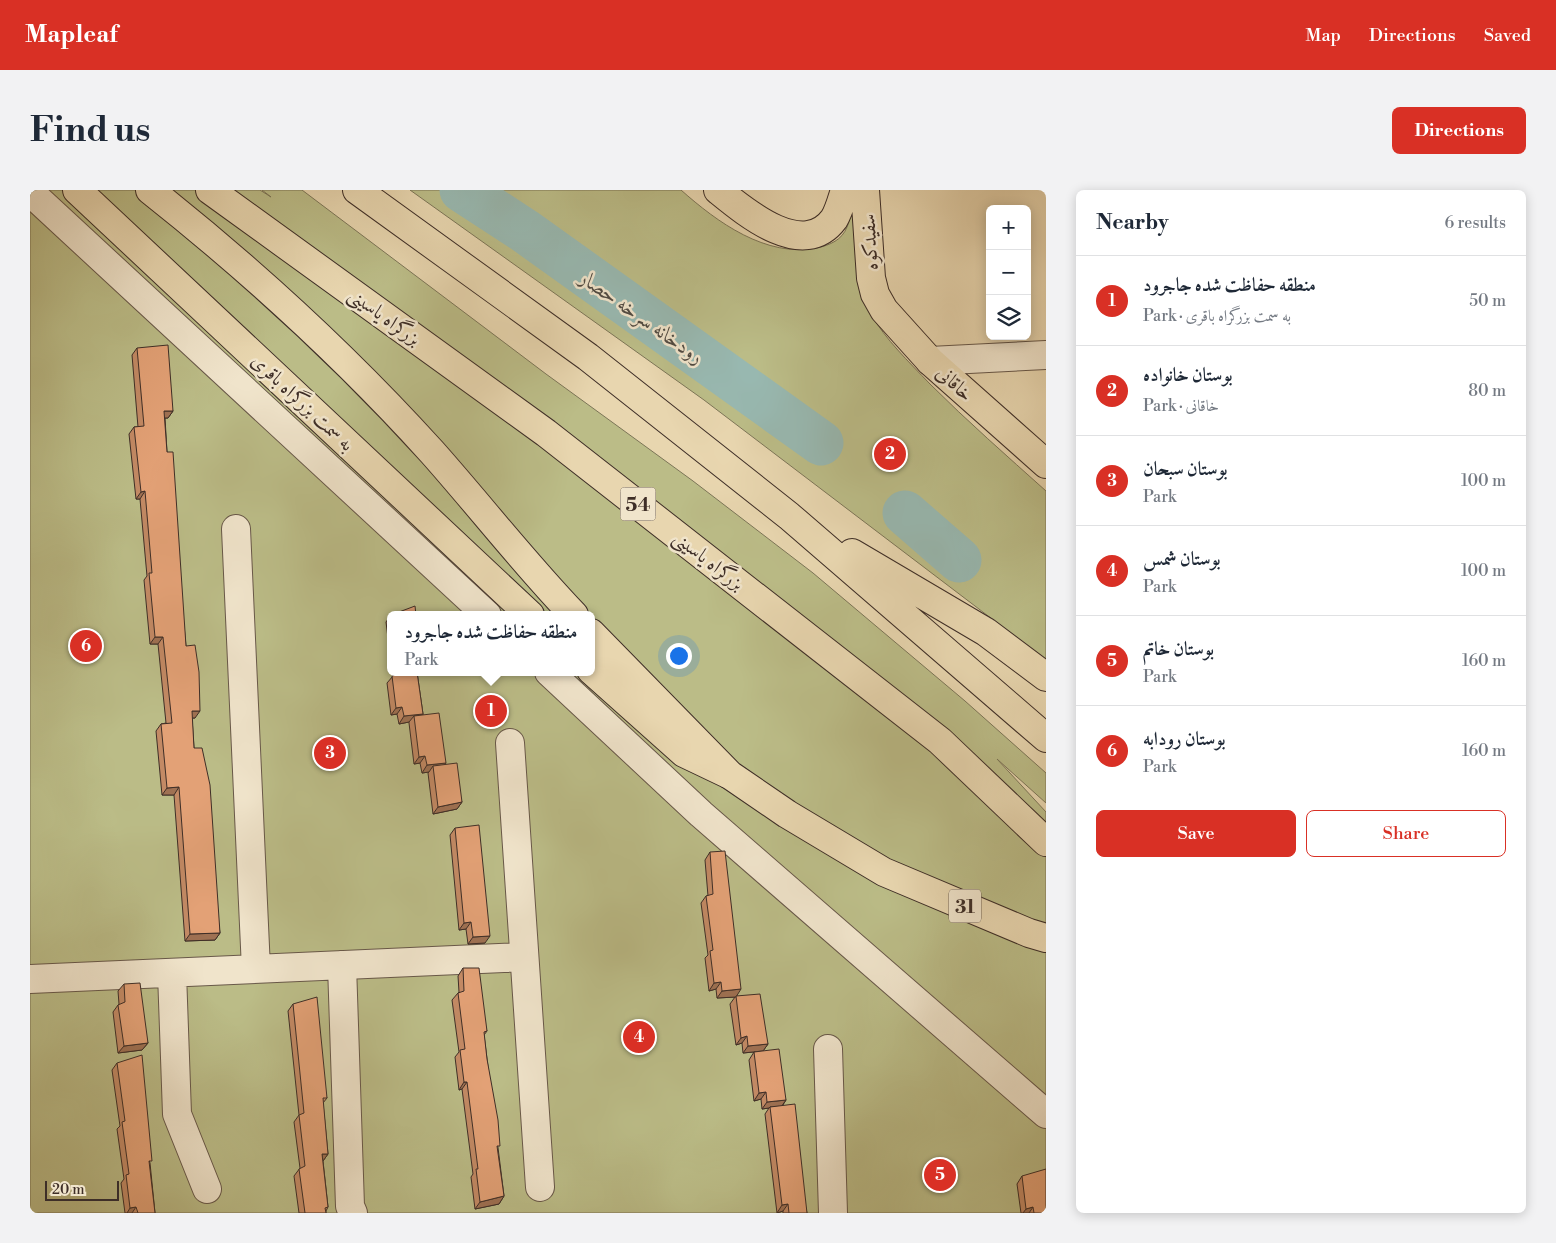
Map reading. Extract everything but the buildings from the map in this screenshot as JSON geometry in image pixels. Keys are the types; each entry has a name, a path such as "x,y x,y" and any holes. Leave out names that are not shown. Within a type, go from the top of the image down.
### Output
{"main road":[{"name":"به سمت بزرگراه باقری","path":"77,190 526,611"},
{"path":"150,190 224,248 334,350 432,452 571,611"},
{"name":"بزرگراه یاسینی","path":"210,190 546,432 940,741 1046,842"},
{"path":"357,190 588,357 789,516 1046,738"},
{"path":"718,190 745,211 782,233 804,235 823,230 835,218 845,190"},
{"name":"سفیدکوه","path":"865,190 868,251 875,294"},
{"name":"خاقانی","path":"875,294 884,310 898,328 930,361 1046,464"},
{"path":"789,516 986,632 1046,677"},
{"path":"595,637 730,775"},
{"path":"595,674 684,753 730,775"},
{"name":"31","path":"730,775 787,814 884,872 1046,938"}],"street":[{"path":"30,192 483,611"},
{"path":"930,361 1046,355"},
{"path":"236,528 256,969"},
{"path":"553,676 701,814 1046,1114"},
{"path":"510,743 540,1187"},
{"path":"30,979 524,957"},
{"path":"342,965 350,1206 353,1213"},
{"path":"172,973 176,1114 207,1189"},
{"path":"828,1049 833,1213"}],"green space":[{"path":"30,190 260,190 271,197 262,190 302,190 546,374 693,481 813,573 965,701 1046,773 1046,803 997,759 1046,812 1046,1213 30,1213"},
{"path":"410,190 681,190 710,214 743,235 779,248 798,250 826,245 835,241 845,232 850,219 850,193 870,313 876,323 930,384 1046,491 1046,660 704,400"}],"waterway":[{"name":"رودخانه سرخه حصار","path":"462,190 525,231 821,443"},
{"name":"رودخانه سرخه حصار","path":"905,513 959,560"}],"place":[{"name":"بوستان خانواده","path":"890,454"},
{"name":"بوستان رودابه","path":"86,646"},
{"name":"منطقه حفاظت شده جاجرود","path":"491,711"},
{"name":"بوستان سبحان","path":"330,753"},
{"name":"بوستان شمس","path":"639,1037"},
{"name":"بوستان خاتم","path":"940,1175"}]}
